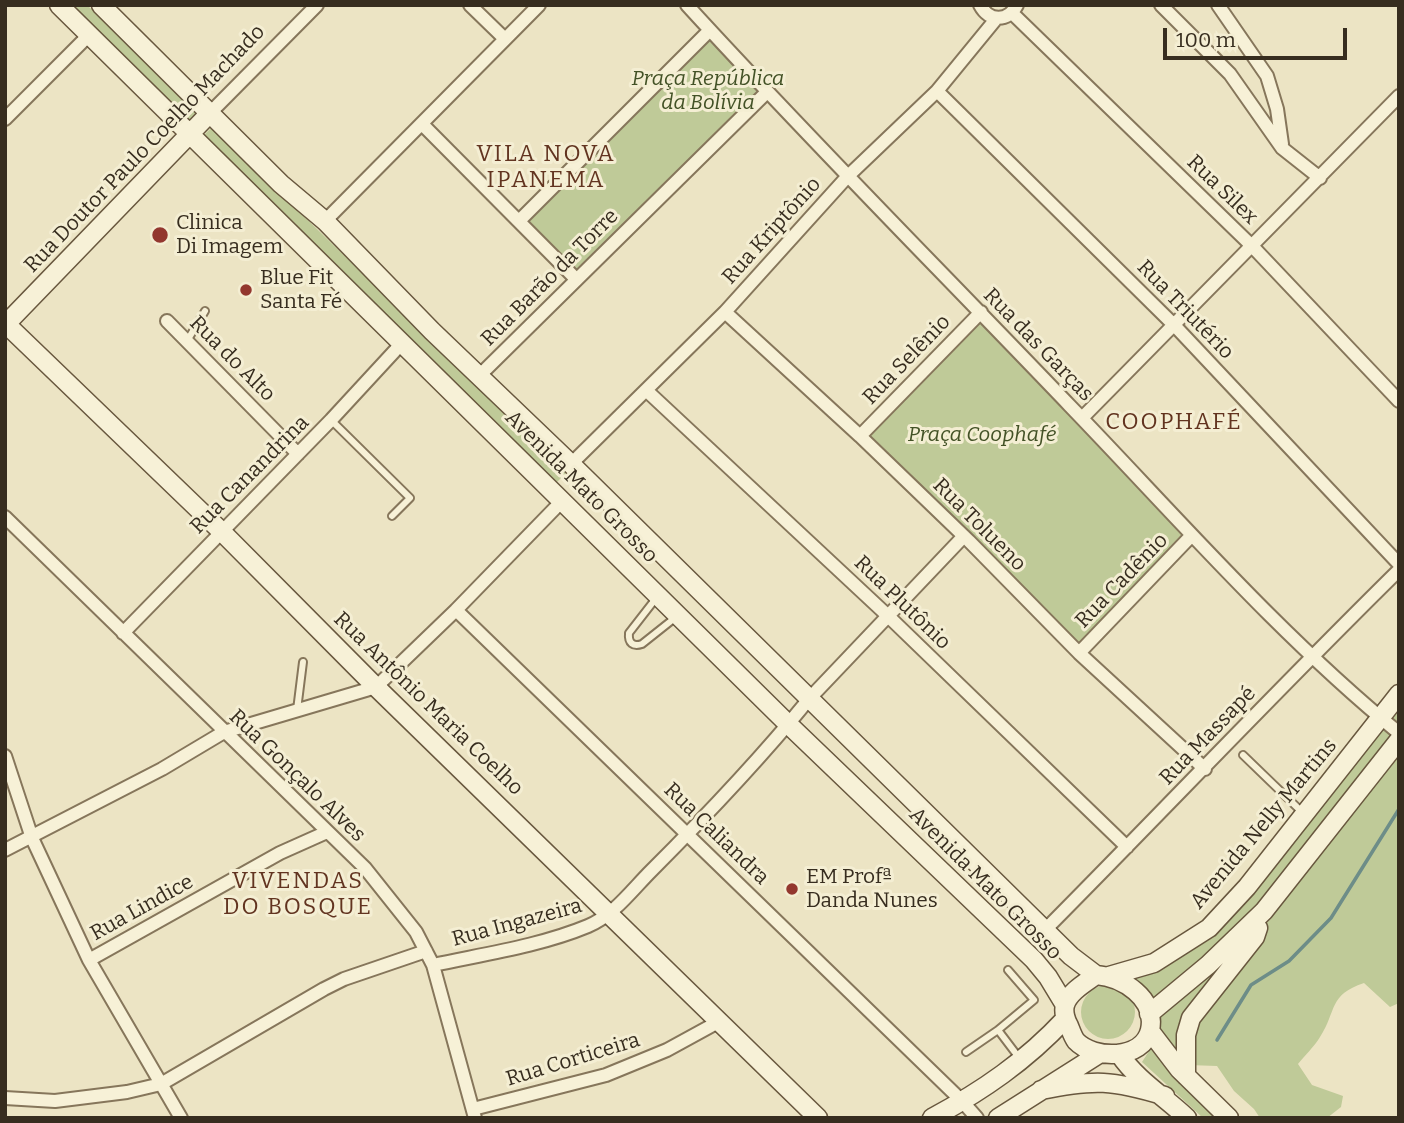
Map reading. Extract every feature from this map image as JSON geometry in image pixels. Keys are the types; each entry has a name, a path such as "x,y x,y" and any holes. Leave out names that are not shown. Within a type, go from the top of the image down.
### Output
{"main road":[{"name":"Avenida Mato Grosso","path":"59,5 789,725 1034,960 1048,976 1065,1012"},
{"name":"Avenida Mato Grosso","path":"107,7 281,184 325,221 432,331 571,464 1071,956 1102,976"},
{"name":"Rua Doutor Paulo Coelho Machado","path":"6,324 210,113"},
{"name":"Rua Antônio Maria Coelho","path":"6,324 221,531 376,687 818,1118"},
{"path":"403,342 418,330 432,331"},
{"path":"533,472 553,477 571,464"},
{"name":"Avenida Nelly Martins","path":"1102,976 1154,963 1209,928 1247,887 1399,694"},
{"path":"1065,1012 1077,1042 1098,1054 1120,1055 1142,1042 1149,1023 1264,911 1399,740"},
{"path":"1186,1076 1186,1035 1191,1018 1255,937 1264,911"},
{"path":"932,1118 991,1084 1042,1044 1065,1012 1077,987 1102,976 1127,983 1141,996 1149,1023 1186,1076 1229,1118"},
{"path":"998,1118 1098,1054"},
{"path":"1120,1055 1131,1072 1165,1096 1187,1118"},
{"path":"1041,1090 1099,1081 1126,1084 1165,1096"}],"street":[{"name":"Rua Doutor Paulo Coelho Machado","path":"210,113 317,5"},
{"path":"470,5 505,39"},
{"path":"325,221 538,5"},
{"name":"Rua das Garças","path":"687,5 767,92 821,145 847,177 981,312 1192,535 1311,656 1399,733"},
{"path":"980,5 985,13 996,19 1003,18 1015,9"},
{"path":"1161,5 1230,74 1282,148 1320,178"},
{"path":"1218,5 1267,76 1277,108 1282,148"},
{"name":"Rua Silex","path":"1015,9 1253,247 1399,401"},
{"name":"Rua Kriptônio","path":"571,464 725,312 847,177 937,91 996,19"},
{"path":"519,221 710,30"},
{"path":"5,119 90,34"},
{"name":"Rua Triutério","path":"937,91 1175,326 1399,564"},
{"name":"Rua Barão da Torre","path":"480,375 767,92"},
{"path":"1082,418 1399,96"},
{"path":"422,124 576,279"},
{"name":"Rua Tolueno","path":"725,312 860,436 964,536 1079,653 1205,769"},
{"name":"Rua Selênio","path":"860,436 981,312"},
{"name":"Rua do Alto","path":"167,321 298,454"},
{"name":"Rua Canandrina","path":"123,633 331,420 403,342"},
{"name":"Rua Plutônio","path":"647,391 887,615 1127,847"},
{"path":"5,850 162,769 224,732 376,687 456,610 563,500"},
{"name":"Rua Gonçalo Alves","path":"5,517 365,868 416,932 433,965 474,1114"},
{"name":"Rua Cadênio","path":"1079,653 1192,535"},
{"name":"Rua Ingazeira","path":"433,965 589,926 610,913 688,834 789,725 809,699 964,536"},
{"name":"Rua Massapé","path":"1045,930 1205,769 1311,656 1399,570"},
{"name":"Rua Caliandra","path":"456,610 977,1118"},
{"path":"5,756 32,838 89,960 181,1118"},
{"name":"Rua Lindice","path":"89,960 280,853 327,832"},
{"name":"Rua Ingazeira","path":"5,1098 55,1101 127,1092 161,1084 324,989 344,979 426,951"},
{"name":"Rua Corticeira","path":"474,1114 606,1075 667,1050 720,1021"}],"lane":[{"path":"187,341 205,311"},
{"path":"331,420 410,498 392,516"},
{"path":"659,596 629,633 631,643 636,646 642,644 678,615"},
{"path":"297,710 303,662"},
{"path":"1243,755 1305,814"},
{"path":"966,1052 1034,1000 1008,970"},
{"path":"998,1030 1022,1060"}],"green space":[{"path":"66,5 87,5 210,124 198,136"},
{"name":"Praça República da Bolívia","path":"710,30 767,92 576,279 519,221"},
{"path":"212,127 567,472 554,485 201,138"},
{"name":"Praça Coophafé","path":"981,312 1192,535 1079,653 860,436"},
{"path":"1399,698 1399,1003 1390,1007 1364,983 1352,988 1339,999 1320,1037 1298,1064 1312,1085 1343,1096 1341,1107 1327,1118 1260,1118 1234,1091 1217,1066 1188,1065 1172,1058 1159,1045 1151,997 1133,978 1186,949"},
{"path":"1113,985 1123,989 1131,997 1135,1012 1131,1027 1123,1035 1103,1039 1093,1035 1085,1027 1081,1007 1085,997 1093,989"},
{"path":"1153,1045 1224,1118 1203,1118 1142,1062"}],"waterway":[{"path":"1217,1040 1251,985 1289,961 1331,918 1399,809"}],"place":[{"name":"Clinica Di Imagem","path":"160,235"},
{"name":"Blue Fit Santa Fé","path":"246,290"},
{"name":"EM Profª Danda Nunes","path":"792,889"}],"district":[{"name":"VILA NOVA IPANEMA","path":"546,168"},
{"name":"COOPHAFÉ","path":"1174,423"},
{"name":"VIVENDAS DO BOSQUE","path":"298,895"}]}
